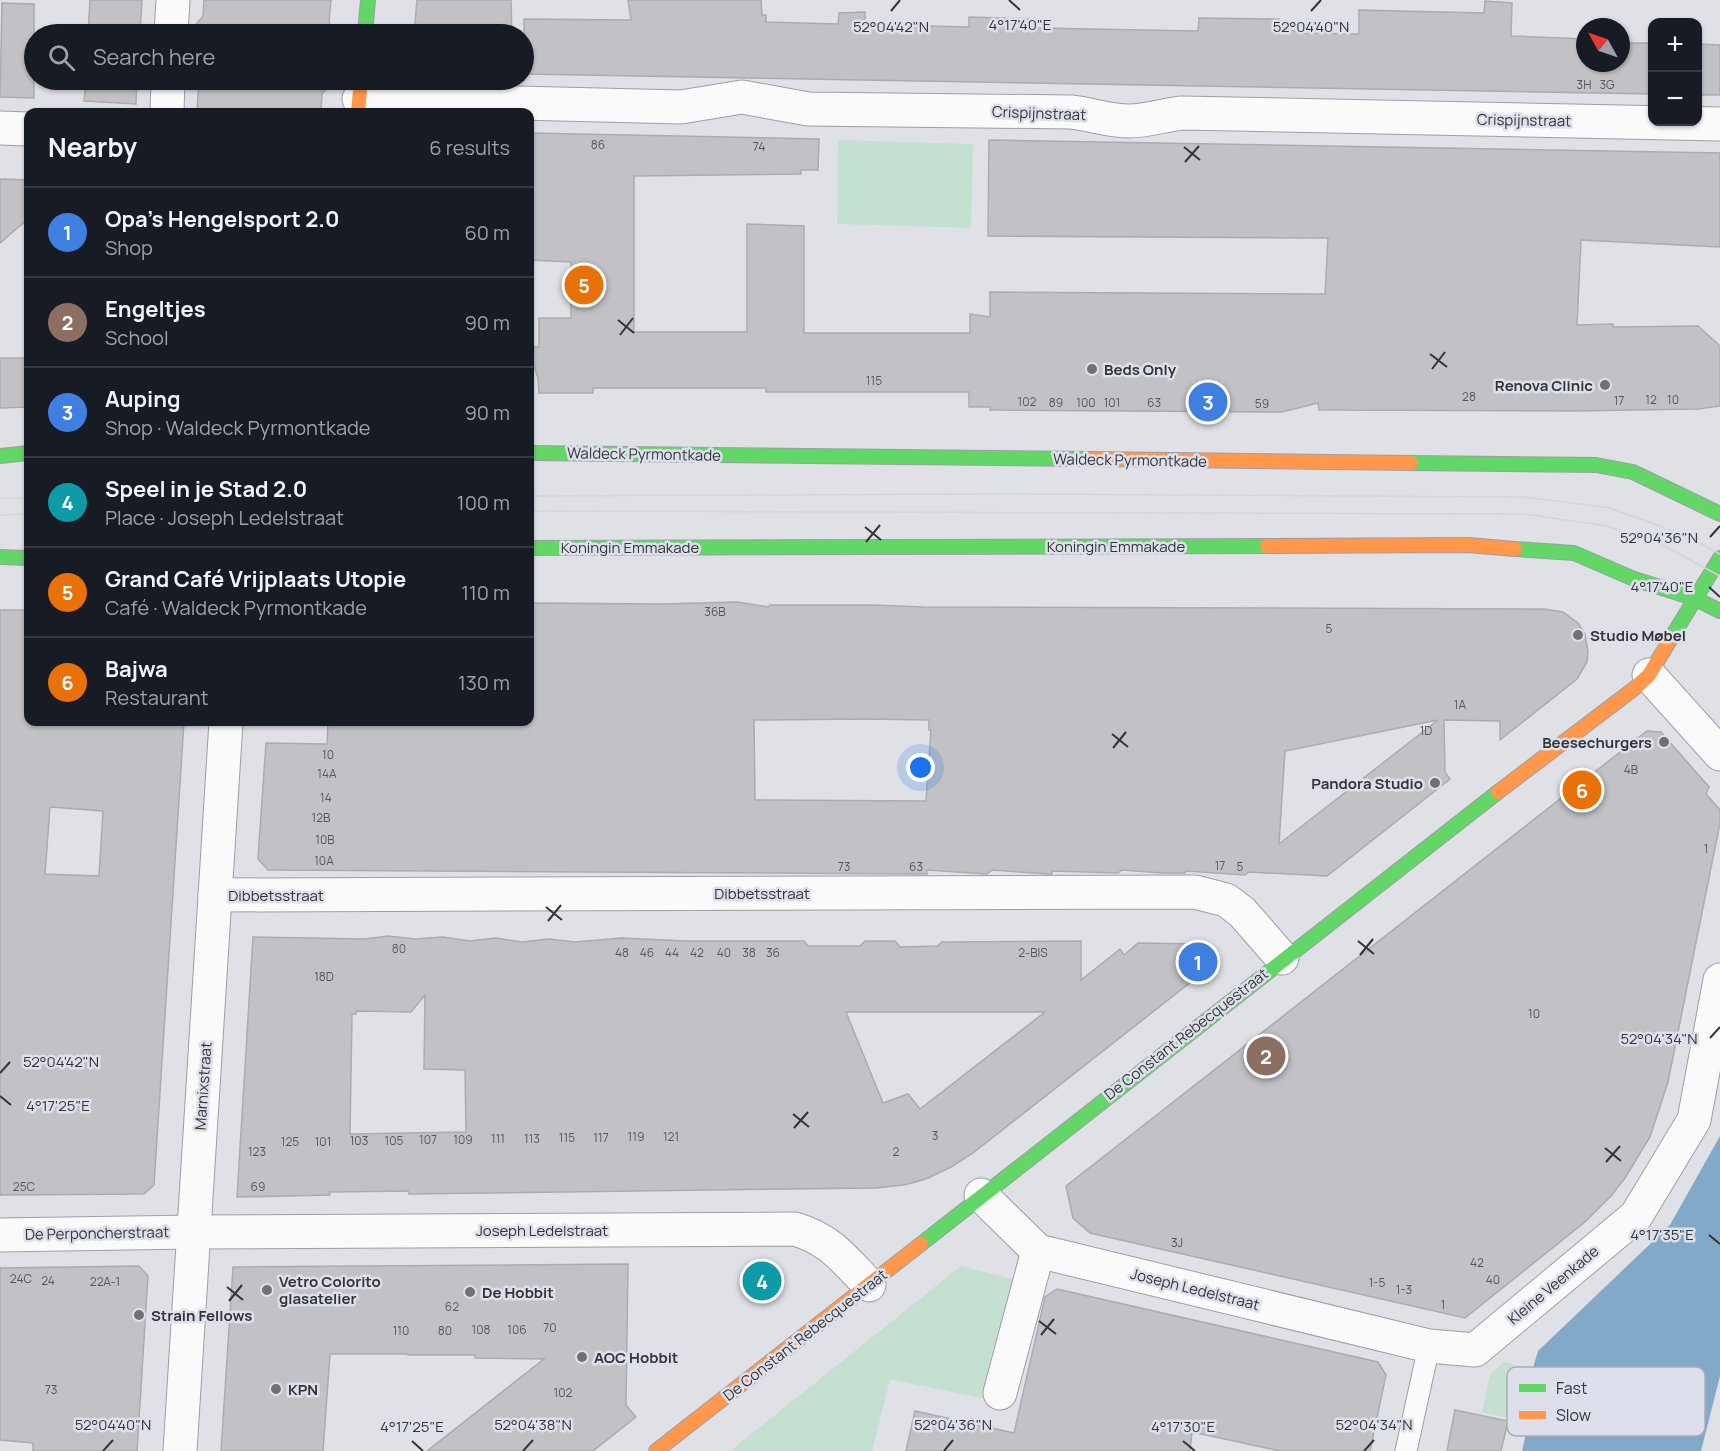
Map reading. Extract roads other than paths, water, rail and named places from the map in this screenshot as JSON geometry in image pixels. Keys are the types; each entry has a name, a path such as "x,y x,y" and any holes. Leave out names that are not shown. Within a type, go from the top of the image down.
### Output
{"main road":[{"path":"366,24 368,0"},
{"path":"0,456 24,453"},
{"name":"Waldeck Pyrmontkade","path":"534,453 1596,465 1633,472 1720,514"},
{"name":"Koningin Emmakade","path":"534,548 1468,544 1574,553 1634,579 1694,598 1720,611"},
{"path":"0,557 24,558"},
{"name":"De Constant Rebecquestraat","path":"656,1451 1282,958 1635,688 1649,675 1720,558"}],"street":[{"path":"172,24 173,0"},
{"path":"167,108 168,90"},
{"name":"Crispijnstraat","path":"360,97 681,107 742,97 808,109 1071,112 1130,121 1182,113 1720,124"},
{"path":"0,128 24,129"},
{"path":"1649,675 1720,754"},
{"name":"Marnixstraat","path":"180,1451 226,726"},
{"name":"Dibbetsstraat","path":"215,895 1195,892 1226,900 1242,912 1282,958"},
{"name":"Kleine Veenkade","path":"1429,1346 1475,1350 1636,1216 1694,1120 1720,980"},
{"path":"981,1195 1038,1251 1000,1393"},
{"name":"Joseph Ledelstraat","path":"193,1232 795,1229 813,1235 831,1245 869,1285"},
{"name":"De Perponcherstraat","path":"0,1235 193,1232"},
{"name":"Joseph Ledelstraat","path":"1038,1251 1429,1346"}],"lane":[{"path":"1406,1451 1429,1346"}],"water":[{"path":"1720,1136 1720,1376 1705,1435 1705,1367 1533,1367 1538,1351 1670,1225"},
{"path":"1526,1436 1705,1436 1701,1451 1522,1451"}],"tram line":[{"path":"534,496 997,494 1525,497 1610,508 1687,536 1720,554"},
{"path":"0,498 24,498"},
{"path":"534,511 1525,514 1607,526 1657,542 1720,576"},
{"path":"0,515 24,514"}],"place":[{"name":"Grand Café Vrijplaats Utopie","path":"584,285"},
{"name":"Beds Only","path":"1092,369"},
{"name":"Renova Clinic","path":"1605,385"},
{"name":"Auping","path":"1208,402"},
{"name":"Studio Møbel","path":"1578,635"},
{"name":"Beesechurgers","path":"1664,742"},
{"name":"Pandora Studio","path":"1435,783"},
{"name":"Bajwa","path":"1582,790"},
{"name":"Opa's Hengelsport 2.0","path":"1198,962"},
{"name":"Engeltjes","path":"1266,1056"},
{"name":"Speel in je Stad 2.0","path":"762,1281"},
{"name":"Vetro Colorito glasatelier","path":"267,1290"},
{"name":"De Hobbit","path":"470,1292"},
{"name":"Strain Fellows","path":"139,1315"},
{"name":"AOC Hobbit","path":"582,1357"},
{"name":"KPN","path":"276,1389"}]}
